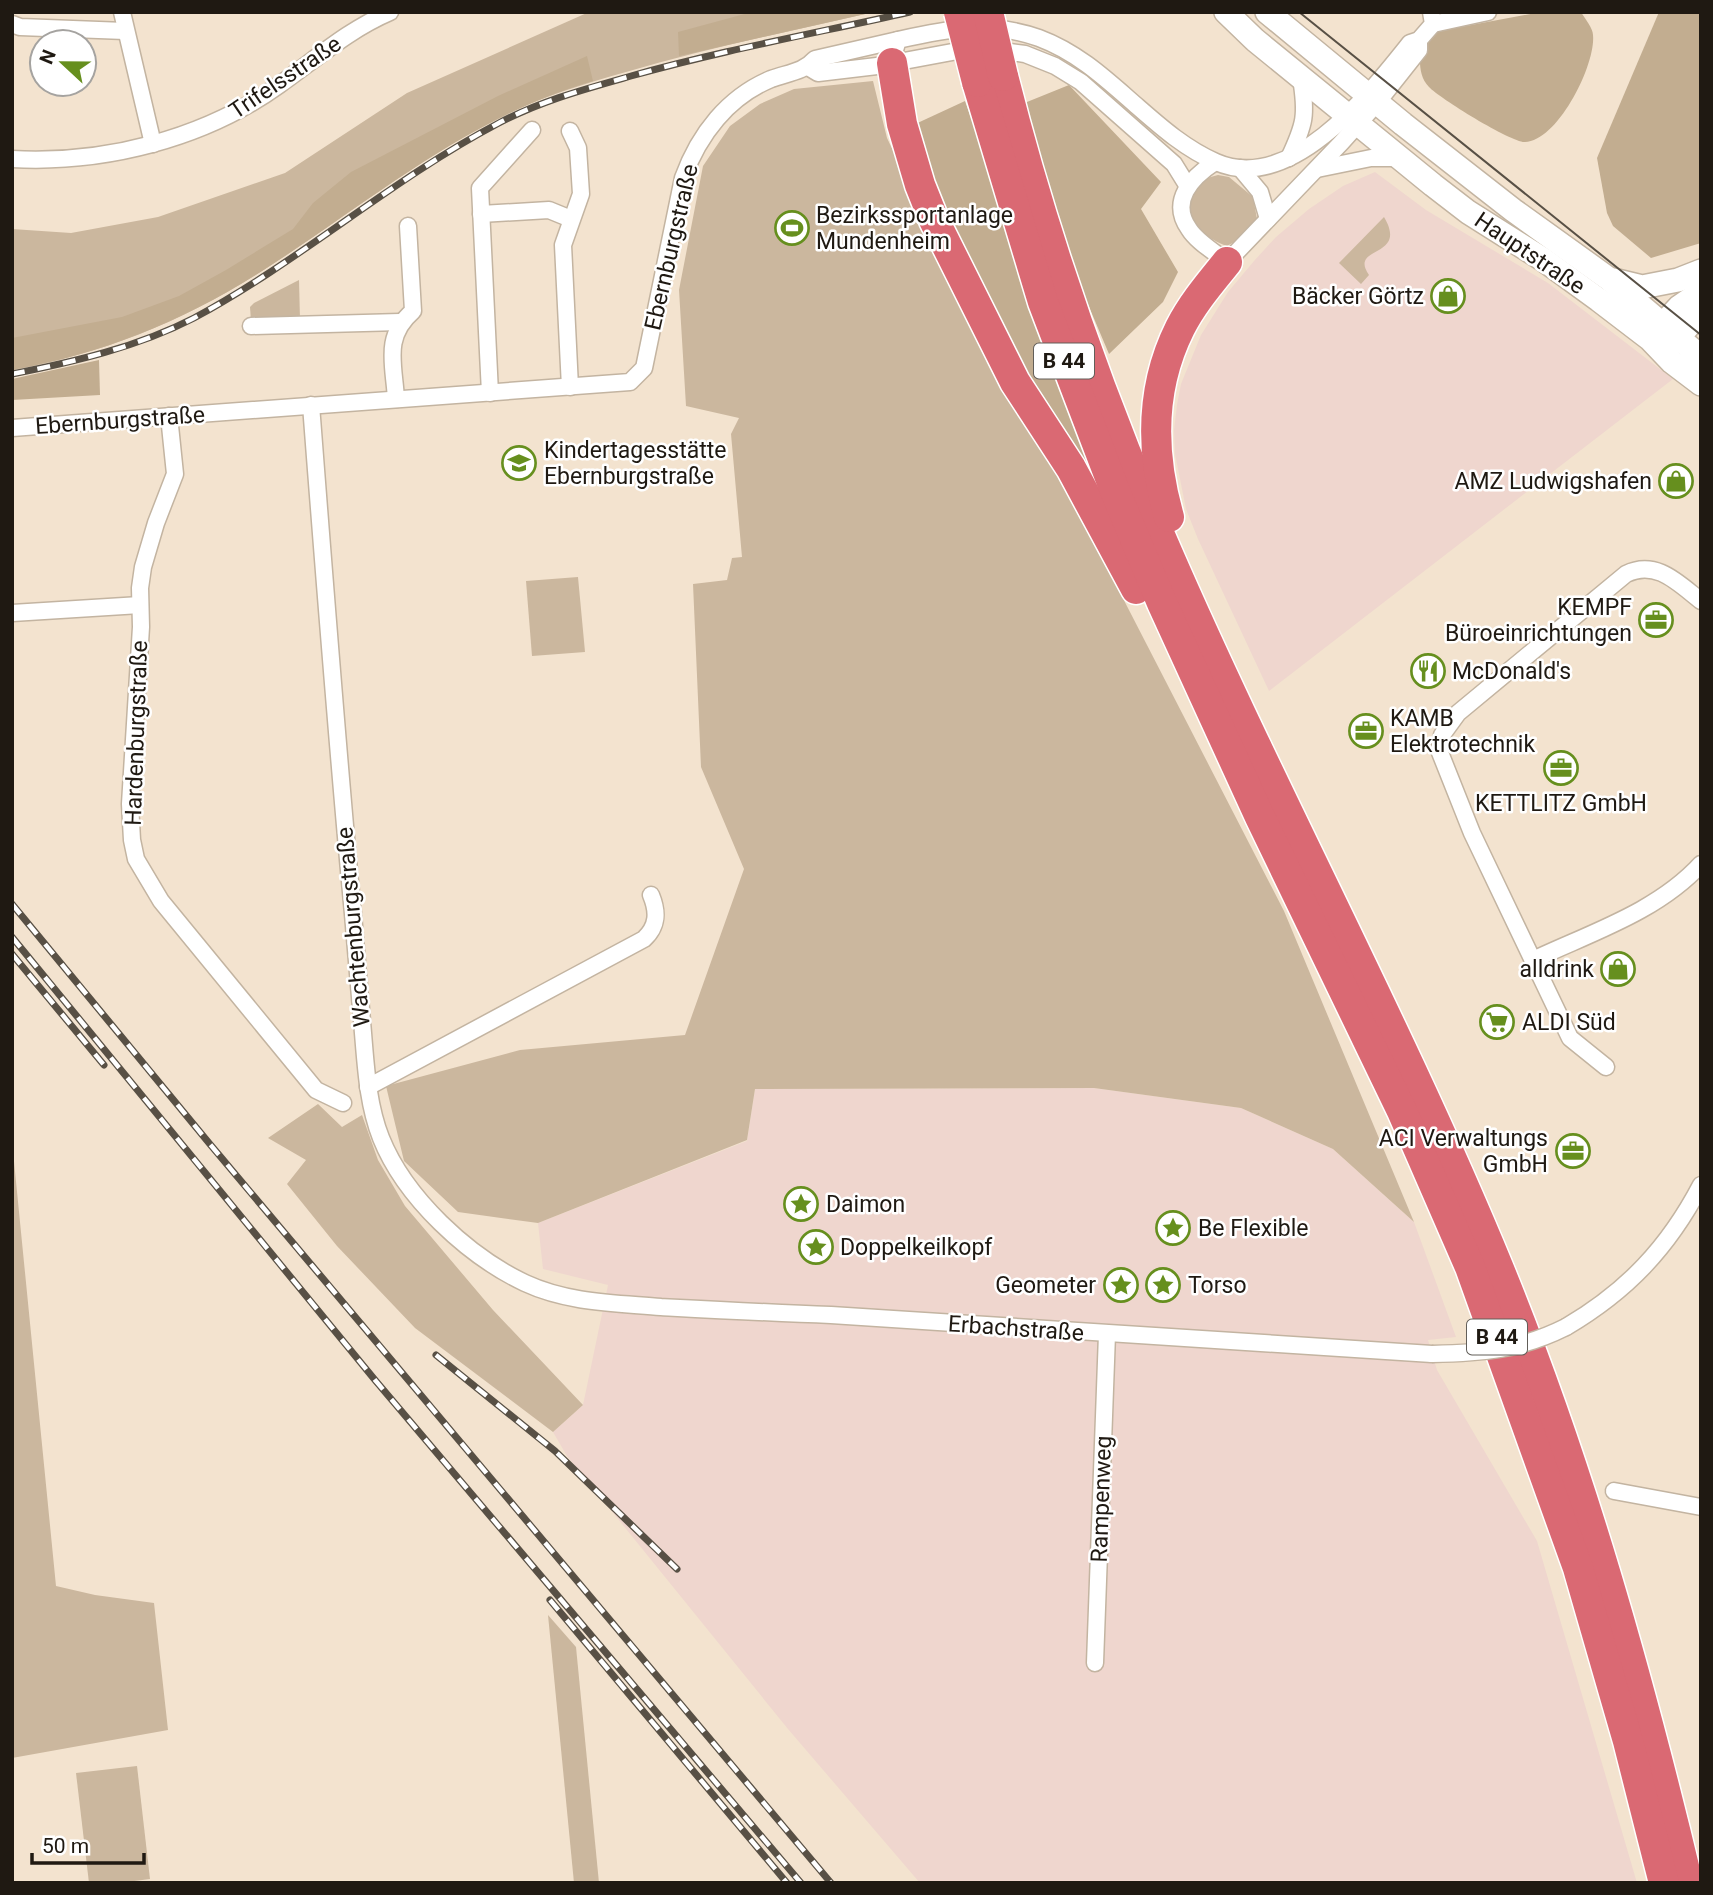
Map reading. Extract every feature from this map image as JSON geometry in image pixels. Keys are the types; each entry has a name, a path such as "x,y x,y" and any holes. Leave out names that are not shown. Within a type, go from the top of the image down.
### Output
{"highway":[{"name":"B 44","path":"959,12 990,79 1091,361 1167,551 1413,1075 1501,1273 1601,1558 1688,1883"},
{"name":"B 44","path":"988,12 990,79 1013,209 1065,364 1116,496 1175,631 1260,817 1397,1100 1470,1267 1578,1568 1628,1741 1664,1883"},
{"path":"895,52 902,124 926,202 943,240 1015,382 1071,468 1151,617 1175,631"},
{"path":"1192,606 1157,465 1155,416 1162,378 1179,329 1227,262"}],"main road":[{"name":"Hauptstraße","path":"1226,12 1301,78 1468,212 1701,357"},
{"name":"Hauptstraße","path":"1267,12 1513,210 1609,279 1663,334 1672,362 1701,384"},
{"path":"1609,279 1642,287 1678,280 1701,271"},
{"path":"1663,334 1679,307 1701,292"},
{"path":"1663,334 1689,325 1701,316"}],"street":[{"path":"121,12 153,144"},
{"name":"Trifelsstraße","path":"12,159 75,157 153,144 205,125 243,108 352,32 390,12"},
{"path":"1372,99 1410,43 1419,40 1432,18 1488,12"},
{"path":"12,24 125,31"},
{"name":"Ebernburgstraße","path":"808,67 818,73 895,52 955,28 1007,30 1038,38 1093,67 1175,139 1215,162 1240,168 1261,167 1289,158 1352,119 1372,99"},
{"name":"Ebernburgstraße","path":"12,428 630,382 644,368 683,178 695,149 722,112 744,93 767,81 808,67 815,59 976,49 1014,52 1043,60 1081,82 1174,164 1187,185"},
{"path":"1289,158 1305,116 1301,78"},
{"path":"1215,162 1187,185 1181,211 1189,230 1227,262 1317,169 1352,119"},
{"path":"490,393 480,188 532,130"},
{"path":"570,131 578,148 581,194 563,245 570,387"},
{"path":"1317,169 1371,158 1401,159"},
{"path":"1240,168 1260,192 1268,219"},
{"path":"481,214 549,210 570,219"},
{"path":"396,399 392,339 400,322 413,312 408,226"},
{"path":"251,326 400,322"},
{"name":"Wachtenburgstraße","path":"312,405 344,828 368,1087"},
{"name":"Hardenburgstraße","path":"169,416 175,474 143,567 139,605 141,627 130,804 136,859 161,901 316,1090 343,1103"},
{"path":"1606,1067 1570,1038 1472,832 1441,759 1439,743 1458,713 1626,574 1639,568 1655,569 1672,578 1701,601"},
{"path":"12,613 139,605"},
{"path":"1533,960 1658,901 1701,864"},
{"path":"368,1087 644,939 652,931 656,920 651,895"},
{"name":"Erbachstraße","path":"368,1087 382,1141 400,1173 452,1233 485,1260 513,1277 542,1290 600,1303 831,1315 1433,1354 1482,1353 1532,1343 1593,1311 1622,1289 1646,1266 1680,1222 1701,1185"},
{"name":"Rampenweg","path":"1095,1663 1107,1334"},
{"path":"1614,1490 1701,1507"}],"shaded area":[{"path":"589,12 874,12 657,63 575,87 525,106 462,138 404,174 262,271 202,306 111,345 12,370 12,229 71,233 158,217 285,173 407,93"},
{"path":"752,12 874,12 679,56 678,32"},
{"path":"1541,12 1581,12 1593,35 1582,81 1562,115 1538,138 1525,142 1506,135 1435,93 1425,82 1420,53 1421,41 1428,33"},
{"path":"1659,12 1701,12 1701,243 1651,258 1613,226 1607,213 1597,158"},
{"path":"587,56 593,81 504,116 462,139 262,271 203,305 173,320 111,344 12,370 12,338 122,317 179,296 293,229 313,203 351,172 498,96"},
{"path":"873,81 887,138 1011,397 1062,480 1284,911 1414,1222 1333,1149 1241,1108 1094,1088 755,1089 747,1140 538,1223 458,1212 404,1161 386,1086 520,1050 685,1035 744,869 701,767 693,584 727,580 732,558 742,557 731,434 739,418 686,406 679,290 703,166 730,126 760,104 794,89"},
{"path":"1069,85 1161,182 1141,209 1178,272 1163,302 1109,354 1062,243 1022,104"},
{"path":"965,101 1110,507 1040,403 967,266 911,126"},
{"path":"1375,172 1426,210 1548,283 1673,379 1269,691 1186,509 1175,454 1174,430 1181,384 1201,335 1228,292 1254,261 1276,237 1309,209 1343,186"},
{"path":"1218,175 1229,177 1253,197 1257,219 1245,236 1227,246 1204,233 1188,211 1196,187"},
{"path":"1384,217 1390,230 1389,240 1366,259 1365,266 1369,275 1361,284 1339,263"},
{"path":"299,280 300,320 251,321 250,307 254,303"},
{"path":"99,360 100,395 12,400 12,379"},
{"path":"578,577 585,652 532,656 526,581"},
{"path":"1094,1088 1241,1108 1333,1149 1414,1222 1456,1337 1428,1340 1437,1370 1537,1541 1637,1883 920,1883 788,1729 567,1456 553,1432 583,1405 608,1285 543,1269 538,1223 747,1141 755,1089"},
{"path":"318,1104 342,1127 362,1115 378,1160 405,1206 493,1310 583,1405 553,1432 415,1328 337,1246 287,1184 306,1160 268,1138"},
{"path":"12,1141 56,1586 95,1595 154,1603 168,1730 12,1758"},
{"path":"548,1615 576,1647 599,1883 574,1883"},
{"path":"137,1766 150,1879 89,1883 76,1773"}],"tram line":[{"path":"1299,12 1701,335"}],"railway":[{"path":"12,374 82,359 128,345 194,318 271,272 458,146 497,124 546,102 666,67 910,12"},
{"path":"12,904 209,1143 831,1883"},
{"path":"12,937 375,1380 801,1883"},
{"path":"12,954 104,1065"},
{"path":"436,1355 555,1451 677,1569"},
{"path":"550,1600 787,1883"}],"place":[{"name":"Bezirkssportanlage Mundenheim","path":"792,228"},
{"name":"Bäcker Görtz","path":"1448,296"},
{"name":"Kindertagesstätte Ebernburgstraße","path":"519,463"},
{"name":"AMZ Ludwigshafen","path":"1676,481"},
{"name":"KEMPF Büroeinrichtungen","path":"1656,620"},
{"name":"McDonald's","path":"1428,671"},
{"name":"KAMB Elektrotechnik","path":"1366,731"},
{"name":"KETTLITZ GmbH","path":"1561,768"},
{"name":"alldrink","path":"1618,969"},
{"name":"ALDI Süd","path":"1497,1022"},
{"name":"ACI Verwaltungs GmbH","path":"1573,1151"},
{"name":"Daimon","path":"801,1204"},
{"name":"Be Flexible","path":"1173,1228"},
{"name":"Doppelkeilkopf","path":"816,1247"},
{"name":"Geometer","path":"1121,1285"},
{"name":"Torso","path":"1163,1285"}]}
